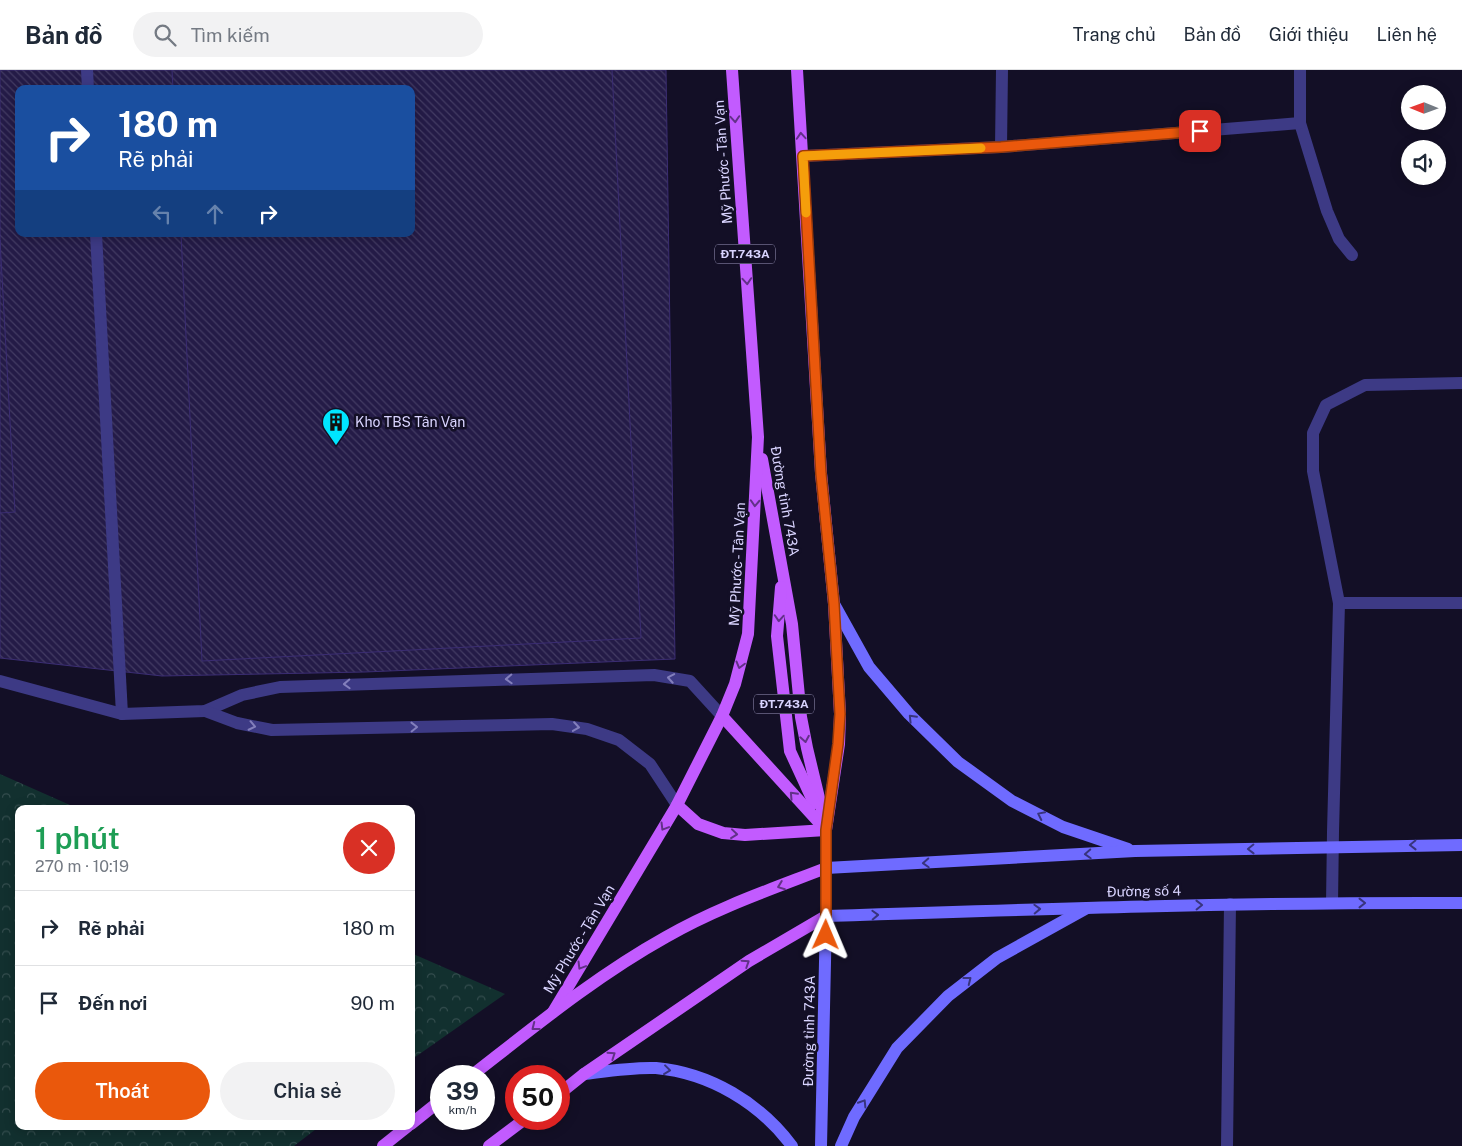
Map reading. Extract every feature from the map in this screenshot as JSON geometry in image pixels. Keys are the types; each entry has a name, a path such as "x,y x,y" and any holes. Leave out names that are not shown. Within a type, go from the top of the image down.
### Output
{"main road":[{"name":"Mỹ Phước - Tân Vạn","path":"553,1012 677,805 722,716 735,684 748,634 758,437 732,70"},
{"path":"570,1085 749,961 826,916 826,830 838,744 840,714 834,604 821,474 797,70"},
{"name":"Đường tỉnh 743A","path":"758,437 782,569 777,636 790,751 826,830"},
{"path":"722,716 826,830"},
{"path":"677,805 698,824 723,833 746,835 826,830"},
{"name":"Mỹ Phước - Tân Vạn","path":"486,1065 553,1012 621,964 667,936 725,909 826,868"},
{"path":"415,1121 430,1109"},
{"path":"383,1146 403,1130"},
{"path":"489,1146 510,1130"}],"street":[{"path":"87,70 88,85"},
{"path":"1001,147 1002,70"},
{"path":"1300,70 1300,123 1328,212 1339,239 1352,255"},
{"path":"803,156 1001,147 1300,123"},
{"path":"96,237 122,714"},
{"path":"1332,903 1339,603 1313,471 1314,433 1326,405 1365,385 1462,384"},
{"path":"1339,603 1462,603"},
{"path":"834,604 869,667 909,714 958,762 1012,801 1063,826 1135,851"},
{"path":"0,681 122,714 205,711 242,695 280,687 654,675 690,681 722,716"},
{"path":"205,711 236,723 272,730 552,724 587,729 618,740 650,764 677,805"},
{"path":"826,868 1135,851 1462,844"},
{"name":"Đường số 4","path":"826,916 1230,904 1462,903"},
{"path":"1228,1146 1230,904"},
{"path":"841,1146 854,1118 897,1048 948,996 997,958 1088,907"},
{"name":"Đường tỉnh 743A","path":"822,1146 826,916"},
{"path":"584,1074 623,1069 655,1068 681,1072 708,1080 758,1110 781,1131 792,1146"}],"green space":[{"path":"0,774 70,805 15,805 15,1130 315,1130 294,1146 0,1146"},
{"path":"415,955 505,994 415,1057"}],"building":[{"name":"Kho TBS Tân Vạn","path":"0,70 666,70 675,659 365,672 162,676 0,658"},
{"name":"Kho TBS Tân Vạn","path":"172,70 612,70 641,638 202,661 181,237 415,237 415,85 173,85"},
{"path":"0,240 15,512 0,513"}],"slow traffic":[{"path":"806,213 803,156 981,148"}],"place":[{"name":"Kho TBS Tân Vạn","path":"336,446"}],"route":[{"path":"826,935 826,830 838,744 840,714 834,604 821,474 803,156 1001,147 1200,131"}]}
